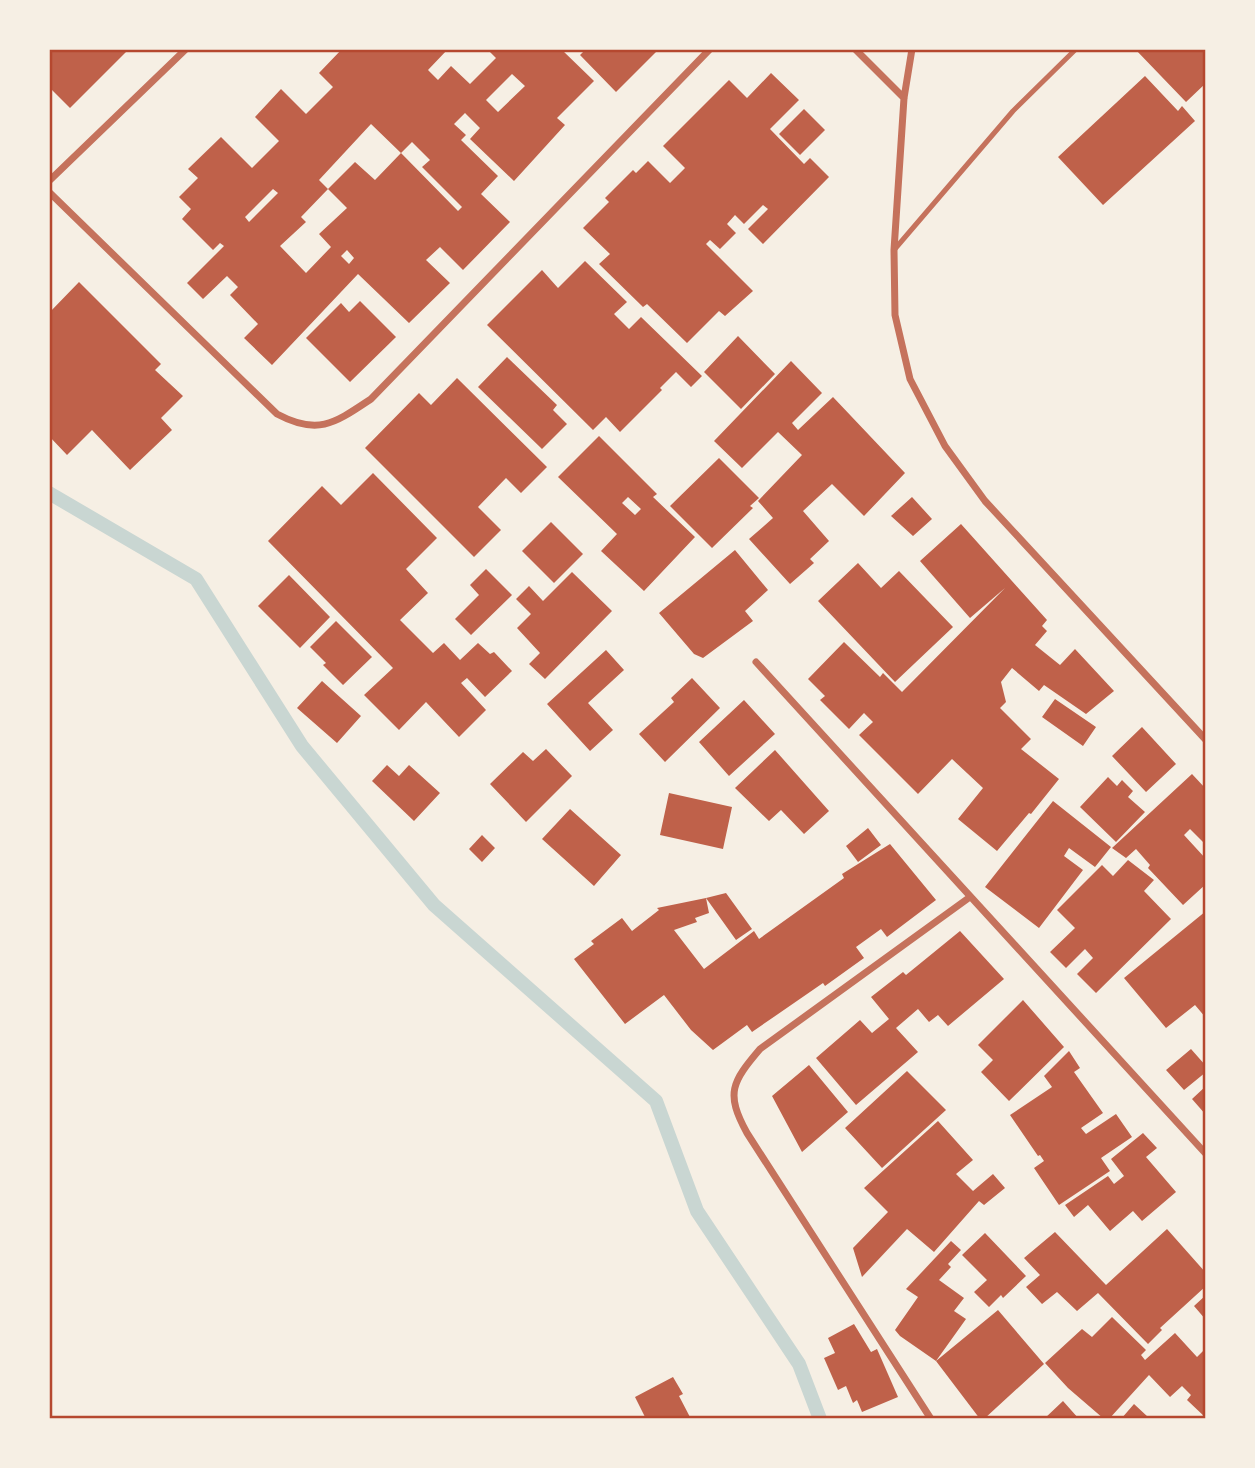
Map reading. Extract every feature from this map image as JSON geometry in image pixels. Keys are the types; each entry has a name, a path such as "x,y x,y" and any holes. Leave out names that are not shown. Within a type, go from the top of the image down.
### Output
{"street":[{"path":"49,181 186,49"},
{"path":"49,192 276,414 295,424 316,427 341,419 371,399 710,49"},
{"path":"855,49 904,98"},
{"path":"912,49 904,98 894,250 895,315 911,379 945,446 985,501 1206,740"},
{"path":"756,662 1206,1154"},
{"path":"931,1419 747,1133 734,1110 734,1086 744,1068 760,1049 970,897"}],"lane":[{"path":"894,250 1013,111 1076,49"}],"building":[{"path":"49,49 129,49 70,108 49,87"},
{"path":"342,49 448,49 428,70 438,80 451,66 470,84 496,58 487,49 561,49 594,81 557,118 565,125 514,181 470,139 480,128 465,113 454,124 466,135 461,140 498,176 481,194 510,222 463,270 440,247 426,260 450,283 409,323 358,274 272,365 244,338 258,324 230,295 238,287 227,276 203,299 187,283 224,246 220,243 213,250 182,219 191,209 179,197 198,178 188,169 221,137 252,168 279,141 255,117 281,89 306,114 333,87 319,73","holes":["512,74 525,86 498,112 486,100","371,124 401,153 375,180 355,162 328,189 319,180","412,142 430,160 422,167 462,207 458,211 401,153","273,189 278,193 249,222 245,217","328,189 347,208 319,234 331,247 306,273 280,246 306,222 301,217","347,250 354,258 349,264 341,256"]},
{"path":"586,49 659,49 616,92 580,55"},
{"path":"1135,49 1206,49 1206,83 1186,102"},
{"path":"771,73 799,100 770,129 804,164 810,158 829,177 763,244 748,229 768,209 763,205 744,224 735,215 727,224 736,233 720,249 710,240 706,244 753,291 725,316 719,311 687,343 647,304 643,307 599,264 610,254 583,228 609,202 605,198 633,170 636,173 648,161 670,183 685,168 663,146 729,80 747,98"},
{"path":"1145,76 1178,111 1182,106 1195,121 1103,205 1058,157"},
{"path":"804,109 825,130 800,155 779,134"},
{"path":"585,261 627,302 614,314 629,329 641,317 702,376 691,387 676,372 620,432 606,417 593,430 487,325 542,270 558,288"},
{"path":"79,282 161,364 155,370 183,396 161,418 172,430 130,470 92,430 67,455 49,436 49,313"},
{"path":"360,301 396,337 350,382 306,338 341,303 349,312"},
{"path":"738,336 775,374 741,409 704,372"},
{"path":"507,357 557,405 553,410 567,424 542,449 478,387"},
{"path":"791,361 822,393 792,423 798,430 833,397 905,473 864,516 832,484 803,511 829,541 810,559 814,563 790,584 749,539 773,518 758,501 802,455 778,432 742,468 714,441"},
{"path":"457,378 547,467 521,493 506,478 478,507 501,530 474,557 365,448 419,393 431,405"},
{"path":"599,436 657,494 653,497 695,537 644,591 601,551 617,534 558,477","holes":["628,497 641,509 635,515 622,503"]},
{"path":"719,458 759,498 750,506 753,508 712,548 670,506"},
{"path":"373,473 437,538 406,569 428,593 400,620 433,653 444,643 460,660 478,643 490,654 494,652 512,671 485,697 467,678 461,683 486,710 459,737 426,702 399,730 364,695 393,668 268,541 322,486 341,505"},
{"path":"912,497 932,519 913,536 891,516"},
{"path":"551,522 583,554 554,583 522,551"},
{"path":"961,524 1047,620 1042,626 1047,631 1035,645 1060,665 1075,649 1114,691 1086,714 1044,685 1039,691 1012,668 1001,682 1006,702 1000,708 1031,739 1021,749 1059,779 997,851 958,819 983,788 952,759 918,794 859,735 873,722 864,713 849,729 820,700 825,696 808,679 844,642 880,677 883,673 902,692 1005,588 970,618 920,561"},
{"path":"735,550 768,590 745,611 753,621 703,658 694,654 659,613"},
{"path":"858,563 881,588 899,571 953,627 895,682 818,601"},
{"path":"486,569 512,595 471,635 455,619 479,595 470,585"},
{"path":"572,572 612,611 545,679 529,664 540,653 517,628 531,614 516,599 529,586 543,601"},
{"path":"289,575 330,617 300,648 258,606"},
{"path":"336,621 372,657 343,685 310,647"},
{"path":"606,650 624,670 588,703 613,730 590,751 547,704"},
{"path":"692,678 720,708 665,762 639,734 674,702 671,698"},
{"path":"322,681 361,716 337,743 297,708"},
{"path":"1055,699 1096,727 1083,746 1042,717"},
{"path":"744,700 775,734 729,776 699,742"},
{"path":"1142,727 1176,764 1146,792 1112,756"},
{"path":"546,749 572,776 526,822 490,784 523,752 533,761"},
{"path":"775,750 829,811 804,834 781,810 769,821 735,788"},
{"path":"387,765 399,776 409,765 440,793 414,821 372,781"},
{"path":"1192,774 1206,789 1206,845 1190,829 1184,835 1206,859 1206,884 1183,905 1148,868 1150,865 1136,849 1126,858 1112,848"},
{"path":"1108,777 1117,786 1122,780 1133,791 1128,797 1145,812 1116,842 1080,807"},
{"path":"669,793 732,807 723,849 660,835"},
{"path":"1053,801 1111,847 1095,867 1069,848 1064,856 1083,870 1039,928 985,887"},
{"path":"570,809 621,855 594,886 542,839"},
{"path":"868,828 881,845 858,862 846,846"},
{"path":"482,835 495,848 482,862 469,849"},
{"path":"890,844 936,900 887,937 881,929 856,947 864,958 825,986 823,983 752,1032 747,1025 713,1050 691,1030 664,995 625,1024 574,959 594,944 591,941 622,918 632,931 659,910 657,908 706,898 709,913 695,918 697,922 674,930 704,969 754,931 759,939 844,878 842,874"},
{"path":"1128,860 1154,880 1144,891 1171,919 1096,993 1077,974 1093,958 1085,949 1066,968 1050,952 1075,928 1057,910 1102,865 1113,876"},
{"path":"726,893 752,929 736,940 706,898"},
{"path":"1206,911 1206,1018 1195,1005 1166,1028 1124,978"},
{"path":"960,931 1004,979 948,1026 938,1015 929,1022 918,1009 896,1028 918,1052 856,1105 816,1058 860,1020 872,1033 889,1019 871,997 903,972 906,975"},
{"path":"1023,1000 1064,1047 1009,1101 981,1072 993,1060 978,1045"},
{"path":"1191,1049 1206,1066 1206,1072 1184,1090 1166,1070"},
{"path":"1069,1051 1080,1068 1074,1072 1103,1113 1081,1128 1086,1134 1116,1114 1132,1137 1101,1158 1110,1171 1059,1205 1034,1168 1044,1161 1010,1115 1052,1087 1044,1076"},
{"path":"809,1065 848,1112 802,1152 772,1096"},
{"path":"907,1071 946,1110 882,1168 845,1128"},
{"path":"1206,1086 1206,1115 1192,1099"},
{"path":"938,1121 973,1160 956,1174 973,1191 993,1174 1005,1188 984,1205 979,1201 934,1252 907,1229 862,1277 853,1248 888,1212 864,1188"},
{"path":"1143,1133 1157,1148 1146,1157 1176,1192 1142,1221 1133,1211 1110,1231 1088,1205 1074,1217 1065,1205 1108,1176 1114,1184 1124,1176 1111,1159"},
{"path":"1167,1229 1206,1273 1206,1286 1160,1328 1162,1330 1148,1344 1098,1293 1077,1311 1057,1292 1042,1304 1026,1287 1040,1275 1024,1258 1055,1232 1106,1285"},
{"path":"985,1233 1026,1276 989,1307 974,1292 987,1280 962,1255"},
{"path":"951,1241 961,1250 948,1264 951,1267 939,1280 964,1298 954,1311 966,1319 936,1361 895,1330 918,1297 906,1289"},
{"path":"1206,1295 1206,1320 1194,1306"},
{"path":"998,1310 1044,1364 984,1419 980,1419 936,1361"},
{"path":"1112,1317 1146,1350 1141,1355 1145,1360 1175,1333 1197,1357 1206,1348 1206,1418 1187,1400 1191,1395 1182,1386 1170,1397 1149,1375 1109,1419 1104,1419 1068,1388 1045,1363 1082,1329 1092,1337"},
{"path":"854,1324 871,1352 877,1349 898,1397 862,1412 857,1400 853,1403 846,1386 838,1390 824,1358 835,1353 828,1338"},
{"path":"673,1377 683,1394 679,1396 691,1419 646,1419 635,1397"},
{"path":"1063,1401 1079,1419 1044,1419"},
{"path":"1134,1404 1148,1417 1121,1419"}],"waterway":[{"path":"49,493 196,579 302,746 434,905 656,1101 697,1211 799,1364 820,1419"}]}
